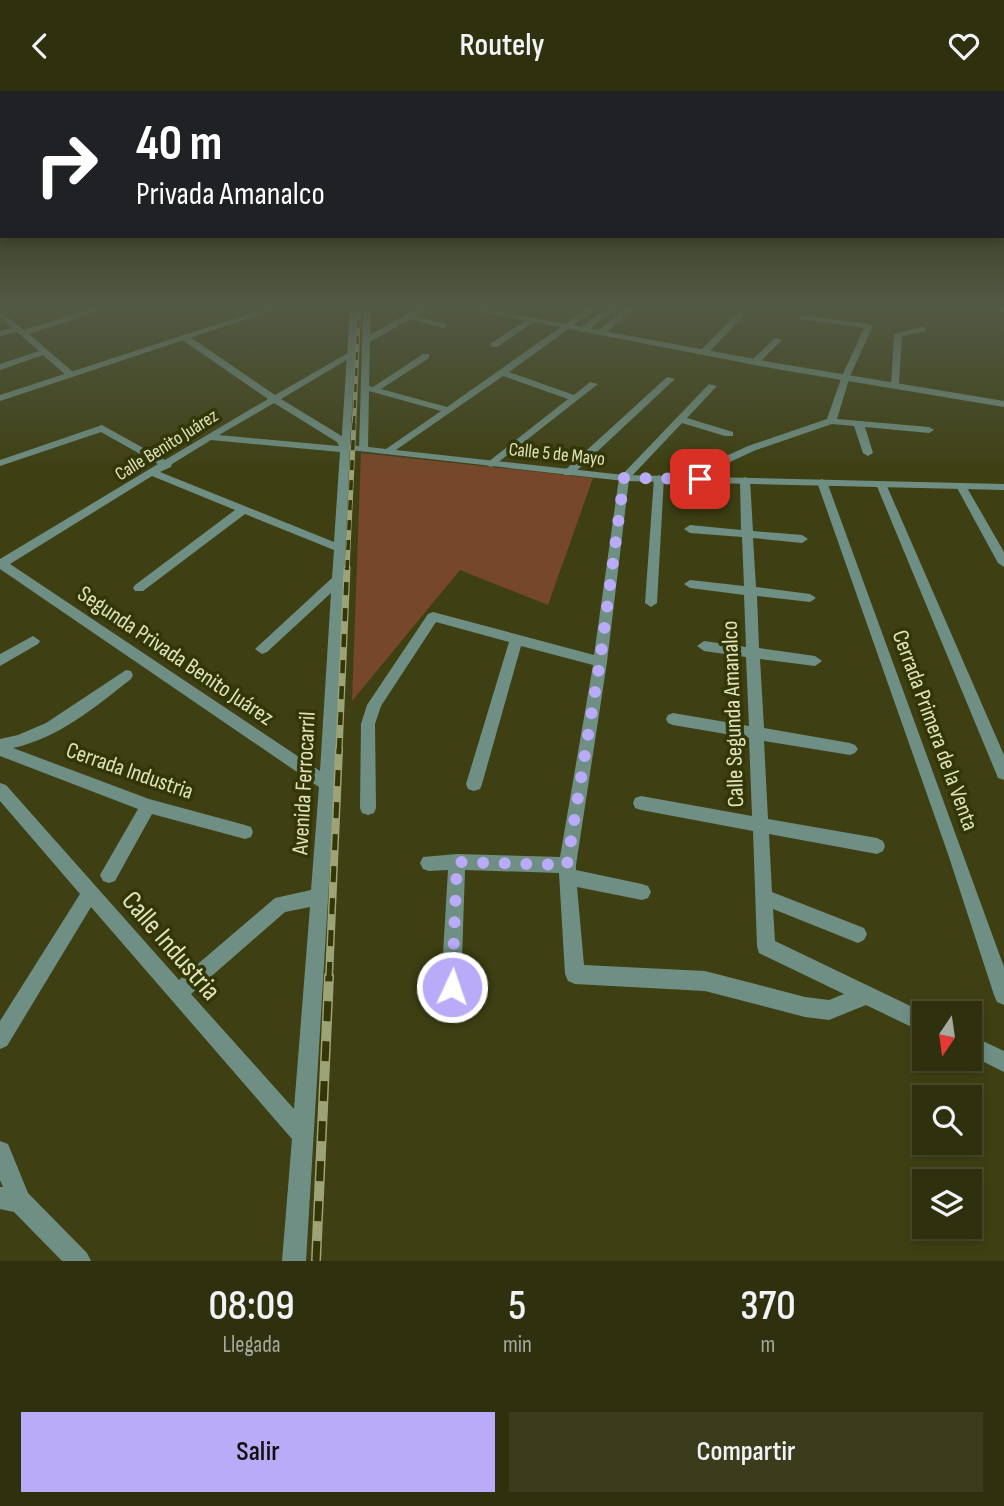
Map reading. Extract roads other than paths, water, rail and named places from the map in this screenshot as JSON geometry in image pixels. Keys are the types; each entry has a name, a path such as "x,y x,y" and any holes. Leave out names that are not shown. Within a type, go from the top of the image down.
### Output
{"street":[{"path":"56,362 70,374"},
{"path":"0,398 108,362"},
{"path":"220,362 354,448 369,388 367,362"},
{"name":"Calle Benito Juárez","path":"1,564 209,437 339,362"},
{"name":"Avenida Ferrocarril","path":"294,1261 320,897 337,580 354,448 351,362"},
{"path":"369,388 416,362"},
{"path":"390,451 520,362"},
{"path":"755,362 1004,404"},
{"path":"831,421 853,362"},
{"path":"894,384 896,362"},
{"path":"504,373 575,398"},
{"path":"568,473 670,379"},
{"path":"492,464 593,384"},
{"path":"712,386 624,478 600,661 567,871 575,974 705,981 805,1007 829,1010 866,995 912,1017"},
{"path":"369,388 449,410"},
{"path":"679,419 729,434"},
{"path":"700,479 704,470 752,448 831,421 929,429"},
{"path":"859,425 868,453"},
{"path":"0,464 102,428 167,464"},
{"name":"Calle 5 de Mayo","path":"209,437 336,450 354,448 390,451 624,478 1004,487"},
{"path":"153,473 341,549"},
{"path":"651,603 659,478"},
{"name":"Calle Segunda Amanalco","path":"745,480 766,946 866,995"},
{"name":"Cerrada Primera de la Venta","path":"822,482 1004,995"},
{"path":"881,484 1004,773"},
{"path":"961,486 1004,563"},
{"path":"139,588 243,510"},
{"path":"691,529 802,539"},
{"name":"Segunda Privada Benito Juárez","path":"1,564 327,784"},
{"path":"262,649 337,580"},
{"path":"690,584 810,598"},
{"path":"368,808 368,725 374,705 433,617 600,661"},
{"path":"474,784 516,640"},
{"path":"0,661 33,641"},
{"path":"704,646 816,661"},
{"path":"0,747 42,734 70,718 126,675"},
{"path":"673,719 850,749"},
{"name":"Cerrada Industria","path":"0,747 148,806 245,832"},
{"name":"Calle Industria","path":"0,790 303,1136"},
{"path":"641,803 877,846"},
{"path":"109,875 148,806"},
{"path":"452,987 457,862"},
{"path":"429,863 457,862 567,871 642,892"},
{"path":"0,1038 90,893"},
{"path":"178,993 281,904 320,897"},
{"path":"764,897 858,934"},
{"path":"982,1051 1004,1062"},
{"path":"0,1152 10,1200 79,1261"}],"railway":[{"path":"354,424 357,362"},
{"path":"347,570 354,423"},
{"path":"339,751 347,568"},
{"path":"329,978 339,749"},
{"path":"316,1261 329,976"}]}
